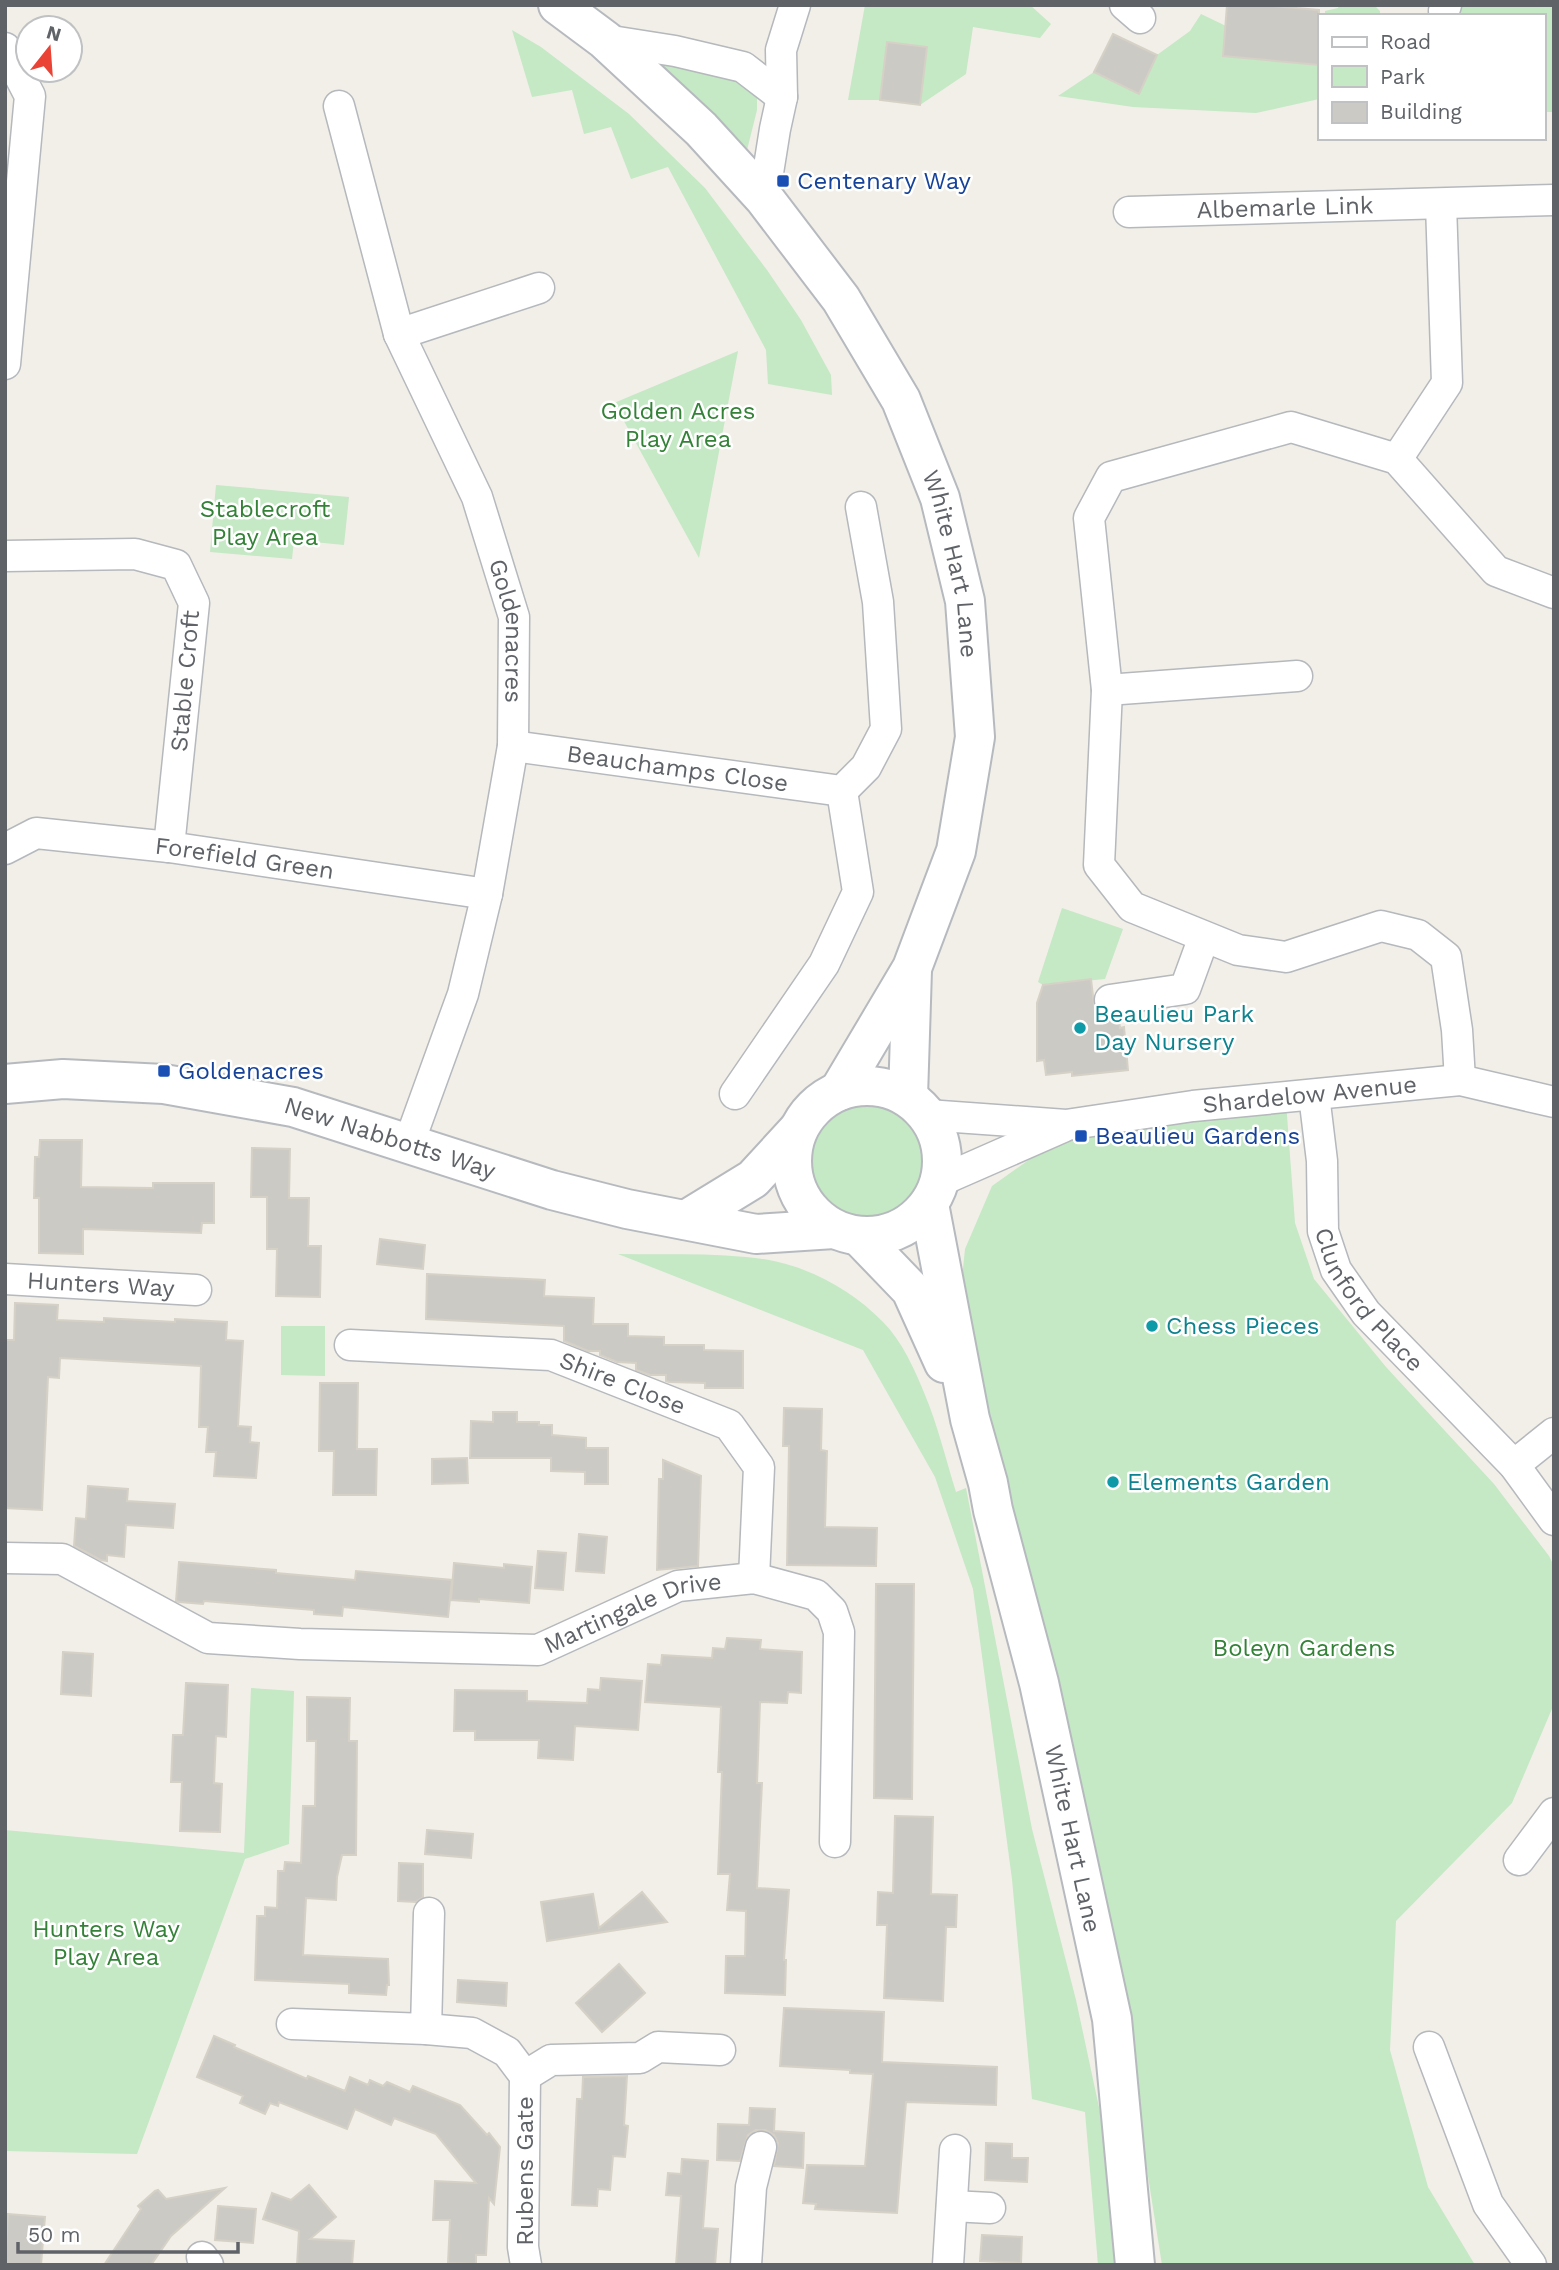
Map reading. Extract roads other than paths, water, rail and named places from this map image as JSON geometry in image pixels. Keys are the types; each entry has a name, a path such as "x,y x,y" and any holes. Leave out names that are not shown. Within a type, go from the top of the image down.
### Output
{"street":[{"name":"White Hart Lane","path":"558,5 605,40 701,129 764,198 841,299 901,400 940,498 965,601 975,737 956,851 912,968 839,1091"},
{"path":"764,198 782,97 781,50 795,5"},
{"name":"White Hart Lane","path":"605,40 675,51 743,67 782,97"},
{"path":"5,48 30,96 5,364"},
{"name":"Goldenacres","path":"339,106 399,334 477,497 514,617 513,746 487,894 463,994 409,1143"},
{"name":"Albemarle Link","path":"1129,212 1554,200"},
{"path":"1397,459 1447,383 1441,204"},
{"path":"399,334 539,288"},
{"path":"1460,1080 1457,1030 1446,957 1418,935 1381,926 1286,957 1238,950 1132,908 1099,865 1107,690 1089,518 1111,477 1291,427 1397,459 1496,571 1554,593"},
{"path":"735,1094 824,964 858,892 842,791 866,767 886,729 878,602 861,508"},
{"name":"Stable Croft","path":"5,556 135,554 176,565 194,603 169,847"},
{"path":"1107,690 1297,676"},
{"name":"Beauchamps Close","path":"513,746 842,791"},
{"name":"Forefield Green","path":"5,849 36,833 169,847 487,894"},
{"path":"1110,1000 1185,989 1204,937"},
{"name":"White Hart Lane","path":"912,968 918,1106"},
{"name":"New Nabbotts Way","path":"5,1084 63,1079 164,1084 293,1107 552,1190 627,1209 757,1234 847,1232"},
{"name":"Shardelow Avenue","path":"918,1106 1066,1125 1193,1105 1314,1096 1460,1080 1554,1102"},
{"path":"686,1220 753,1179 797,1131 812,1109 839,1091 864,1085 890,1088 918,1106 940,1138 943,1155 935,1193 911,1223 886,1234 847,1232 813,1213 800,1196 792,1171 793,1145 797,1131"},
{"name":"Clunford Place","path":"1314,1096 1322,1161 1323,1231 1336,1270 1366,1313 1514,1465 1554,1520"},
{"name":"Shardelow Avenue","path":"935,1193 1066,1125"},
{"name":"White Hart Lane","path":"935,1193 970,1419 1039,1683 1112,2019 1135,2265"},
{"name":"White Hart Lane","path":"847,1232 911,1290 970,1419"},
{"name":"Hunters Way","path":"5,1279 196,1290"},
{"name":"Shire Close","path":"350,1345 551,1355 729,1425 759,1467 754,1578"},
{"path":"1514,1465 1554,1433"},
{"name":"Martingale Drive","path":"5,1558 62,1559 208,1638 326,1645 538,1650 678,1586 754,1578 816,1595 832,1611 839,1632 835,1842"},
{"path":"1519,1860 1554,1812"},
{"path":"426,2029 429,1913"},
{"name":"Rubens Gate","path":"292,2024 472,2033 507,2052 524,2076 523,2247 526,2265"},
{"name":"Rubens Gate","path":"524,2076 551,2060 640,2058 658,2047 720,2050"},
{"path":"1429,2047 1488,2204 1531,2265"},
{"path":"747,2265 751,2186 761,2147"},
{"path":"948,2265 955,2150"},
{"path":"952,2206 990,2208"}],"place":[{"name":"Centenary Way","path":"783,181"},
{"name":"Beaulieu Park Day Nursery","path":"1080,1028"},
{"name":"Goldenacres","path":"164,1071"},
{"name":"Beaulieu Gardens","path":"1081,1136"},
{"name":"Chess Pieces","path":"1152,1326"},
{"name":"Elements Garden","path":"1113,1482"}],"park label":[{"name":"Golden Acres Play Area","path":"678,425"},
{"name":"Stablecroft Play Area","path":"265,523"},
{"name":"Boleyn Gardens","path":"1304,1648"},
{"name":"Hunters Way Play Area","path":"106,1943"}]}
